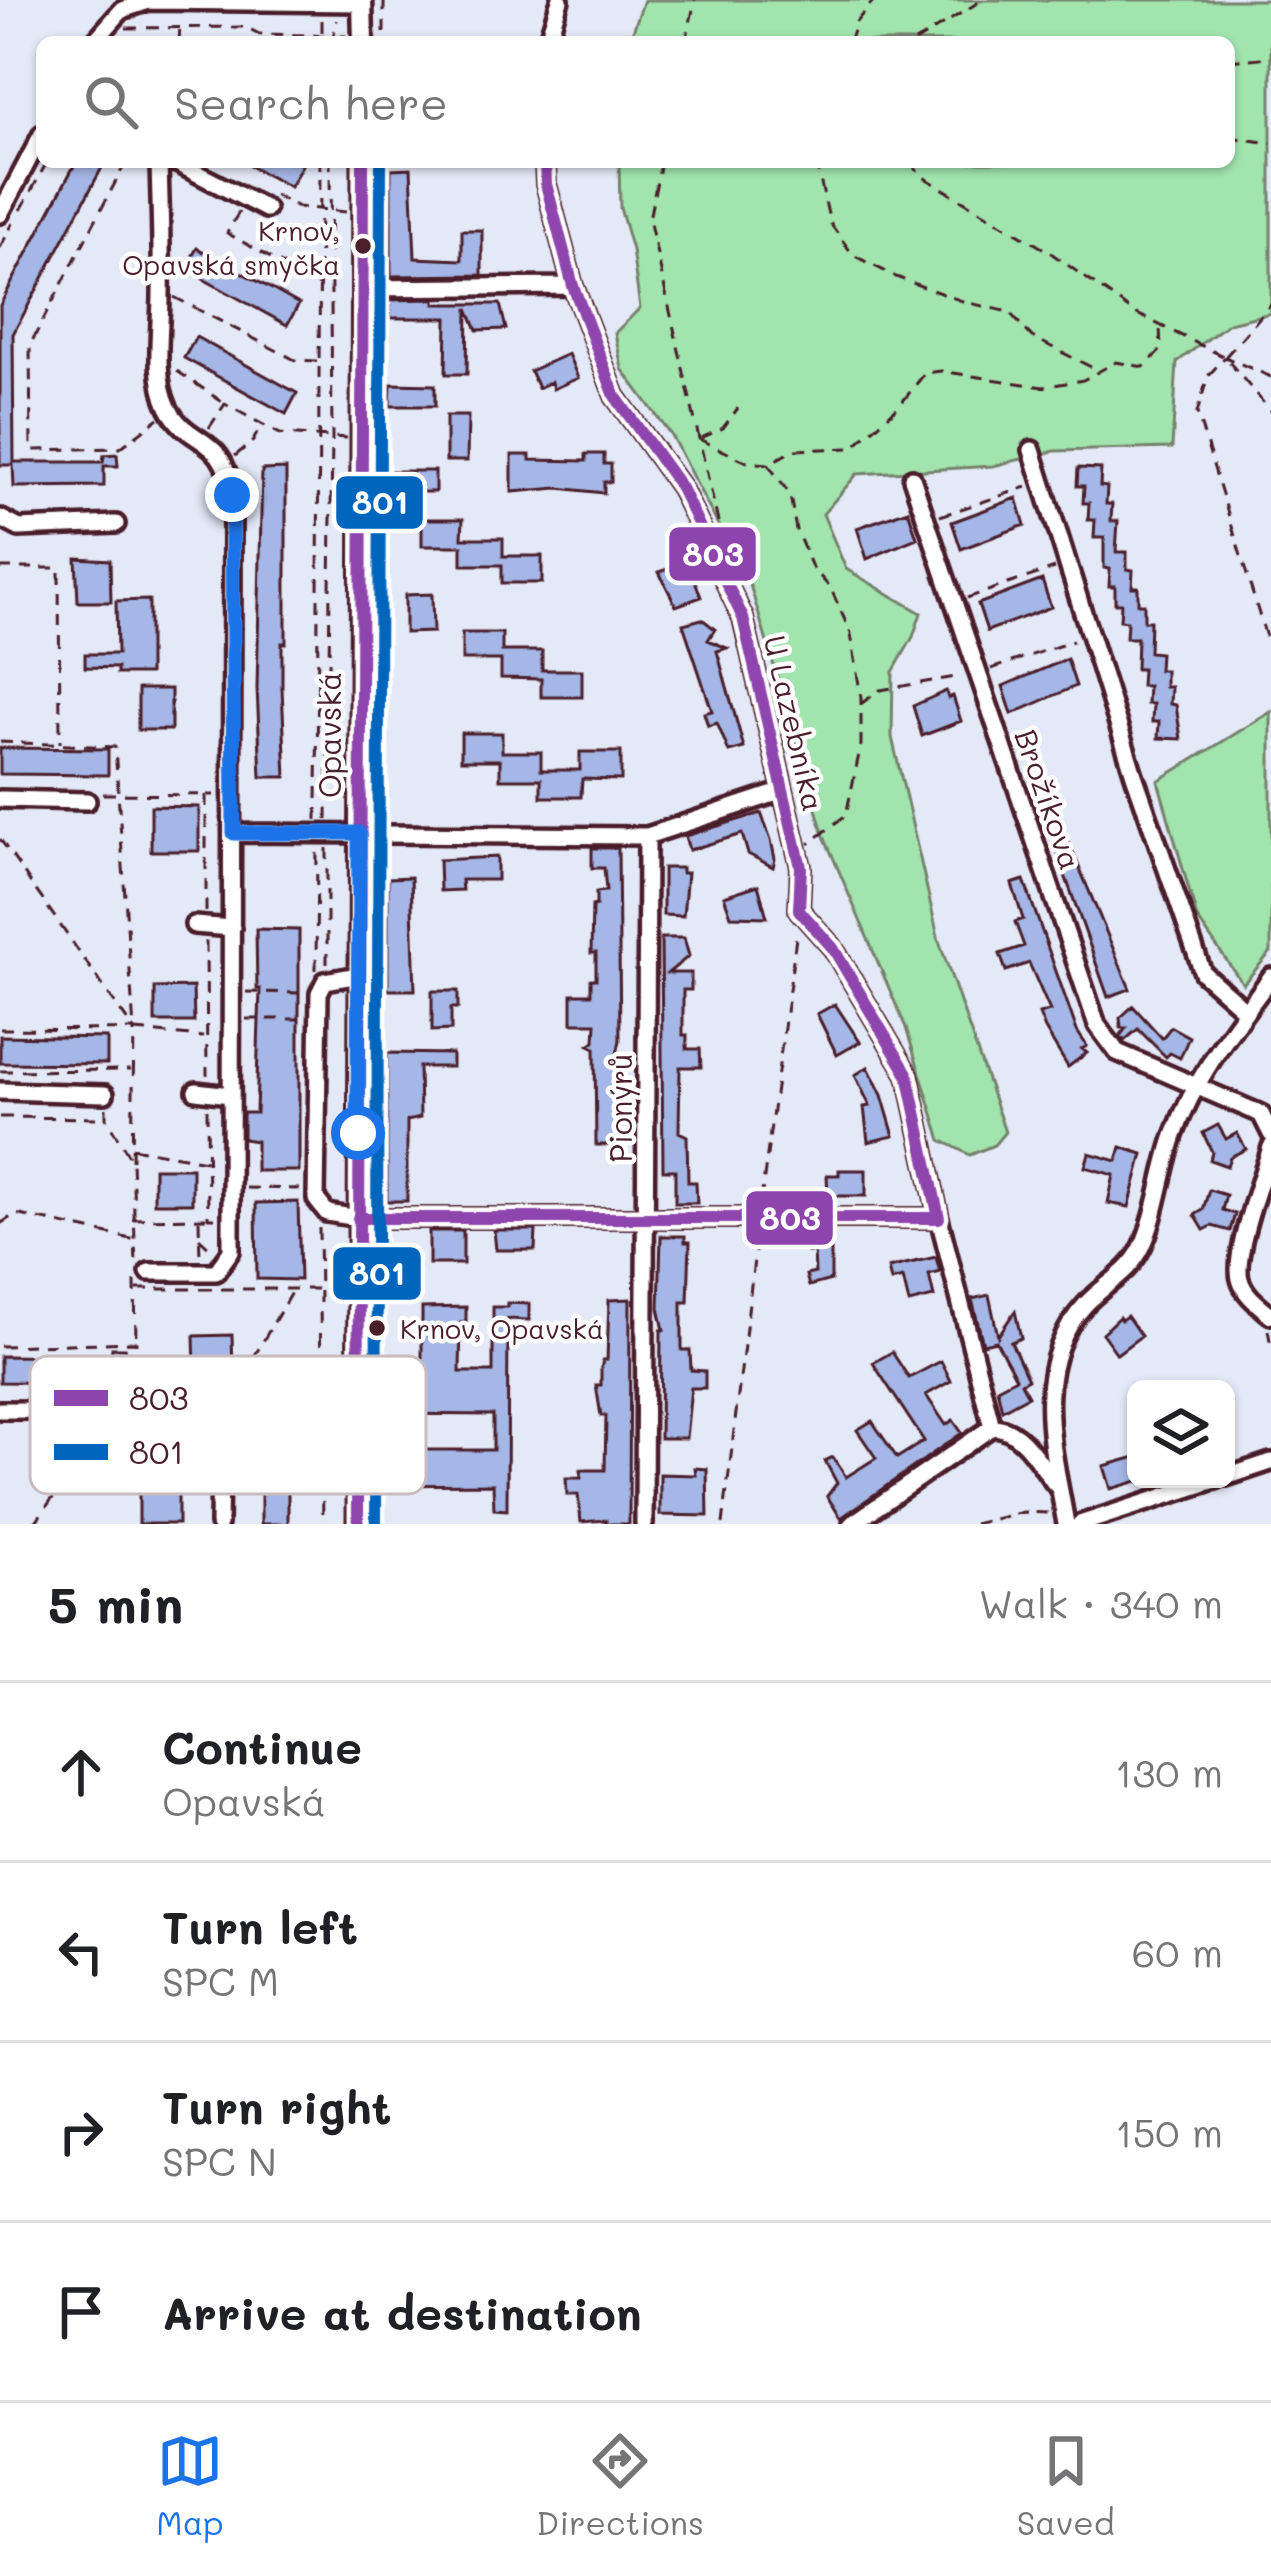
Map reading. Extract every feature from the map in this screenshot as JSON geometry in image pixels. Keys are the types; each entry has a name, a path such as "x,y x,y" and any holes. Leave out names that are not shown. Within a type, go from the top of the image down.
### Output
{"main road":[{"path":"362,2 362,36"},
{"name":"Opavská","path":"358,1356 361,438 372,288 362,213 363,168"}],"street":[{"path":"549,36 560,0"},
{"path":"99,36 122,10 149,1 362,2"},
{"path":"0,214 36,145"},
{"path":"149,1272 216,1272 231,1251 234,833 229,468 170,409 160,361 159,168"},
{"path":"187,168 246,199 267,200"},
{"name":"U Lazebníka","path":"545,168 573,286 615,397 681,488 743,618 798,853 800,910"},
{"path":"372,288 573,286"},
{"path":"1032,451 1203,973 1246,1011"},
{"name":"Brožíkova","path":"912,478 954,602 972,674 1097,1025 1117,1052 1262,1114 1271,1134"},
{"path":"0,518 19,528 116,524"},
{"path":"234,833 647,836 783,791"},
{"path":"0,799 87,801"},
{"name":"Pionýrů","path":"644,1524 647,836"},
{"path":"800,910 844,965 908,1075 992,1427"},
{"path":"200,926 232,928"},
{"path":"359,975 326,981 319,993 316,1199 327,1213 358,1218 939,1217"},
{"path":"1187,1488 1070,1521 1048,1430 1050,1384 1063,1337 1085,1305 1123,1275 1143,1246 1176,1130 1196,1085 1271,977"},
{"path":"0,1091 105,1094"},
{"path":"201,1092 230,1092"},
{"path":"1271,1147 1239,1258 1240,1280 1250,1297 1271,1315"},
{"path":"0,1410 30,1410"},
{"path":"852,1524 992,1427 1005,1427 1017,1436 1060,1492"},
{"path":"1235,1474 1271,1462"},
{"path":"219,1524 220,1494"}],"path":[{"path":"383,0 384,36"},
{"path":"687,36 695,0"},
{"path":"851,36 874,0"},
{"path":"925,36 982,0"},
{"path":"323,36 332,3"},
{"path":"332,3 332,36"},
{"path":"117,35 132,26 180,26 246,27 259,34 284,36"},
{"path":"179,36 180,26"},
{"path":"1235,60 1271,57"},
{"path":"1235,137 1271,143"},
{"path":"0,248 43,168"},
{"path":"123,168 30,345 31,450 120,448 170,409"},
{"path":"316,978 320,168"},
{"path":"380,823 385,296 372,288 384,214 384,168"},
{"path":"660,168 649,219 723,544"},
{"path":"817,168 830,223 853,255 948,296 1009,312 1032,337 1099,371"},
{"path":"916,170 1051,253 1132,312 1271,377"},
{"path":"246,199 227,233 320,286"},
{"path":"267,200 384,214"},
{"path":"161,290 295,360 319,362"},
{"path":"1271,304 1208,376 1197,413 1271,653"},
{"path":"699,439 746,462 768,464 794,450 852,448 899,406 925,373 941,371 1043,387 1083,380 1116,362 1144,368 1161,350 1160,326"},
{"path":"1225,357 1271,412"},
{"path":"160,361 280,434 361,438"},
{"path":"202,440 225,404"},
{"path":"699,439 723,428 738,408"},
{"path":"229,468 262,424"},
{"path":"768,464 790,495 796,530 812,567 831,589 851,634 861,704 861,746 846,815 798,853"},
{"path":"927,521 1042,482"},
{"path":"0,568 59,568 60,745"},
{"path":"954,602 1039,574"},
{"path":"861,704 880,690 972,674 1090,635"},
{"path":"0,742 115,747 134,1030 131,1219 136,1240 136,1356"},
{"path":"118,795 233,795"},
{"path":"206,795 200,926 207,1037 201,1092 208,1218"},
{"path":"0,839 134,1030"},
{"path":"723,1524 800,910"},
{"path":"232,992 310,994"},
{"path":"231,1018 310,1019"},
{"path":"0,1029 134,1030 207,1037"},
{"path":"0,1071 133,1070"},
{"path":"133,1082 142,1085"},
{"path":"105,1094 106,1118 132,1161"},
{"path":"0,1117 106,1118"},
{"path":"132,1148 208,1161"},
{"path":"231,1188 310,1189"},
{"path":"0,1224 16,1214 136,1240"},
{"path":"131,1219 231,1217"},
{"path":"199,1219 200,1272"},
{"path":"255,1356 294,1288"},
{"path":"135,1289 358,1289"},
{"path":"0,1346 136,1342"},
{"path":"34,1524 54,1494"},
{"path":"974,1524 1023,1512 1070,1521"}],"green space":[{"path":"644,0 1271,0 1271,313 1229,323 1177,362 1172,448 1055,451 993,466 857,474 823,514 846,569 921,613 893,672 892,737 939,941 1005,1132 994,1145 970,1155 941,1140 906,1028 824,836 751,588 671,435 622,369 615,333 640,308 620,208 619,168 1235,168 1235,36 631,36"},
{"path":"1271,712 1271,952 1243,984 1197,918 1158,781"}],"building":[{"path":"73,168 102,168 13,334 14,462 103,462 104,455 117,454 118,466 104,466 104,486 14,487 13,465 0,465 0,305"},
{"path":"254,168 300,168 290,187"},
{"path":"411,168 415,258 462,260 462,230 482,230 482,275 391,276 391,169"},
{"path":"197,248 299,304 287,325 185,269"},
{"path":"435,299 435,304 500,304 506,329 477,330 468,308 467,374 446,374 447,318 390,318 390,300"},
{"path":"196,337 297,393 286,414 184,358"},
{"path":"568,354 578,378 553,389 551,382 538,388 530,371"},
{"path":"391,384 435,385 435,406 390,406"},
{"path":"446,416 468,416 467,461 446,461"},
{"path":"586,454 604,454 604,464 611,464 611,482 604,482 604,493 558,488 512,492 512,455 586,461"},
{"path":"1078,468 1101,469 1100,486 1107,487 1106,504 1112,504 1111,521 1118,521 1116,552 1127,552 1132,587 1138,587 1138,604 1144,604 1144,621 1150,621 1149,652 1160,653 1159,670 1165,670 1165,687 1171,687 1170,704 1176,705 1181,739 1158,738 1159,722 1152,722 1153,704 1147,704 1148,686 1141,686 1142,669 1136,669 1137,638 1126,638 1127,621 1120,620 1121,603 1115,603 1110,569 1104,568 1104,538 1094,538 1095,520 1088,520 1084,486 1077,486"},
{"path":"286,469 282,688 286,777 261,777 257,688 262,470"},
{"path":"390,471 435,471 435,492 390,492"},
{"path":"1017,498 1025,525 961,549 952,522"},
{"path":"908,510 917,538 867,559 857,528"},
{"path":"422,519 463,519 462,538 503,538 503,556 542,556 542,583 502,583 502,565 462,565 462,546 422,546"},
{"path":"76,558 110,560 111,602 78,602"},
{"path":"688,561 701,597 676,606 659,572"},
{"path":"1042,580 1051,607 987,631 978,604"},
{"path":"432,594 433,632 405,633 405,595"},
{"path":"149,600 149,674 85,667 85,654 117,654 116,601"},
{"path":"702,619 715,629 708,640 727,648 717,651 744,748 729,752 717,723 708,726 704,713 712,711 683,624"},
{"path":"462,633 502,633 502,651 542,651 542,670 582,670 582,697 541,697 541,679 501,678 501,660 462,660"},
{"path":"1067,659 1076,686 1012,714 1003,686"},
{"path":"138,689 171,689 171,730 138,730"},
{"path":"946,691 948,698 953,696 961,721 922,736 913,706"},
{"path":"461,733 502,733 502,752 541,752 541,770 580,770 580,752 621,752 621,780 582,779 581,797 541,797 541,779 500,779 500,760 461,760"},
{"path":"0,748 108,749 108,775 0,774"},
{"path":"151,806 199,807 199,851 151,851"},
{"path":"761,813 771,840 773,867 748,854 742,834 689,850 685,836"},
{"path":"1069,843 1130,989 1108,997 1059,858 1057,847"},
{"path":"592,848 618,848 620,1040 617,1141 611,1145 596,1145 595,1048 589,1045 595,1041 596,1023 572,1023 572,994 591,994 591,979 596,979 592,906 596,892 606,891 604,868 592,868"},
{"path":"497,857 497,880 461,880 462,890 440,891 439,860"},
{"path":"663,868 682,868 687,873 683,916 663,915"},
{"path":"411,877 415,990 388,990 388,878"},
{"path":"1024,880 1077,1031 1087,1046 1082,1049 1087,1053 1068,1067 1039,1014 1050,1011 1029,963 1006,971 1000,954 1024,946 1015,922 1023,919 1012,884"},
{"path":"758,885 767,917 731,916 724,896"},
{"path":"256,929 299,930 299,1171 256,1171 256,1141 243,1139 243,1113 256,1113 260,989"},
{"path":"661,938 684,938 689,956 668,973 691,973 691,990 683,990 683,1035 687,1035 687,1049 700,1049 701,1067 680,1067 679,1132 687,1136 688,1182 696,1182 697,1203 675,1203 675,1170 663,1170"},
{"path":"193,987 194,1022 155,1022 155,988"},
{"path":"432,991 458,991 458,1008 451,1008 451,1030 432,1031"},
{"path":"835,1004 860,1042 837,1055 817,1014"},
{"path":"1133,1006 1162,1038 1171,1027 1189,1037 1180,1058 1170,1053 1166,1057 1138,1029 1124,1041 1120,1036 1126,1028 1121,1028 1120,1018"},
{"path":"0,1036 107,1038 107,1064 0,1063"},
{"path":"387,1053 452,1054 452,1067 419,1067 420,1118 407,1121 407,1201 387,1201"},
{"path":"868,1067 894,1136 868,1142 864,1107 870,1106 855,1075"},
{"path":"1218,1125 1226,1139 1237,1133 1246,1149 1230,1157 1227,1166 1210,1160 1212,1152 1203,1133"},
{"path":"1121,1147 1143,1154 1129,1207 1108,1203 1114,1175 1085,1167 1089,1153 1117,1161"},
{"path":"154,1168 192,1168 192,1203 154,1203"},
{"path":"839,1170 866,1170 866,1196 828,1196 827,1175 839,1175"},
{"path":"1209,1190 1226,1195 1222,1210 1235,1214 1230,1231 1212,1226 1204,1230 1195,1215 1203,1210"},
{"path":"298,1202 300,1280 257,1279 256,1203"},
{"path":"494,1230 536,1230 535,1250 496,1250"},
{"path":"429,1231 463,1231 463,1264 429,1264"},
{"path":"661,1236 685,1236 685,1242 690,1242 682,1350 690,1350 691,1370 705,1371 705,1388 691,1388 686,1438 660,1438"},
{"path":"808,1237 831,1237 831,1280 809,1286 806,1275 815,1273"},
{"path":"936,1257 940,1272 929,1275 934,1297 909,1303 903,1278 891,1281 888,1268"},
{"path":"418,1268 414,1297 387,1296 387,1269"},
{"path":"989,1295 998,1336 1015,1311 1021,1338 1011,1342 1028,1379 1021,1383 1028,1396 1002,1410 997,1388 1016,1378 996,1341 983,1344 972,1299"},
{"path":"630,1299 629,1524 581,1522 578,1495 567,1495 566,1478 581,1478 581,1470 605,1470 606,1416 601,1416 596,1385 601,1385 603,1360 607,1360 609,1300"},
{"path":"507,1303 529,1304 529,1320 508,1319 507,1510 494,1509 493,1484 426,1485 426,1450 493,1450 493,1415 426,1414 422,1308 466,1307 466,1321 461,1322 460,1372 493,1372 493,1307 507,1307"},
{"path":"1127,1316 1141,1336 1117,1354 1102,1333 1119,1317"},
{"path":"232,1335 233,1356 195,1356 194,1336"},
{"path":"112,1348 125,1348 124,1356 111,1356"},
{"path":"892,1352 909,1378 941,1361 951,1381 926,1395 946,1425 953,1420 962,1433 841,1518 827,1496 837,1483 825,1461 833,1457 846,1477 876,1458 857,1430 872,1421 897,1458 924,1441 873,1363"},
{"path":"0,1356 30,1356 30,1382 0,1382"},
{"path":"1127,1460 1127,1484 1111,1489 1104,1466"},
{"path":"695,1468 707,1469 708,1516 660,1515 660,1474 696,1475"},
{"path":"139,1494 178,1494 178,1524 139,1524"},
{"path":"261,1494 288,1494 288,1524 261,1524"}],"transit line":[{"name":"803","path":"359,1356 363,168"},
{"name":"801","path":"377,1356 381,168"},
{"name":"803","path":"358,1218 939,1218 908,1075 833,948 799,910 801,867 743,618 681,488 615,396 573,286 545,168"},
{"name":"803","path":"358,1494 358,1524"},
{"name":"801","path":"376,1494 376,1524"}],"place":[{"name":"Krnov, Opavská smyčka","path":"363,246"},
{"name":"Krnov, Opavská","path":"377,1328"}],"route":[{"path":"232,495 234,833 359,833 358,1133"}]}
